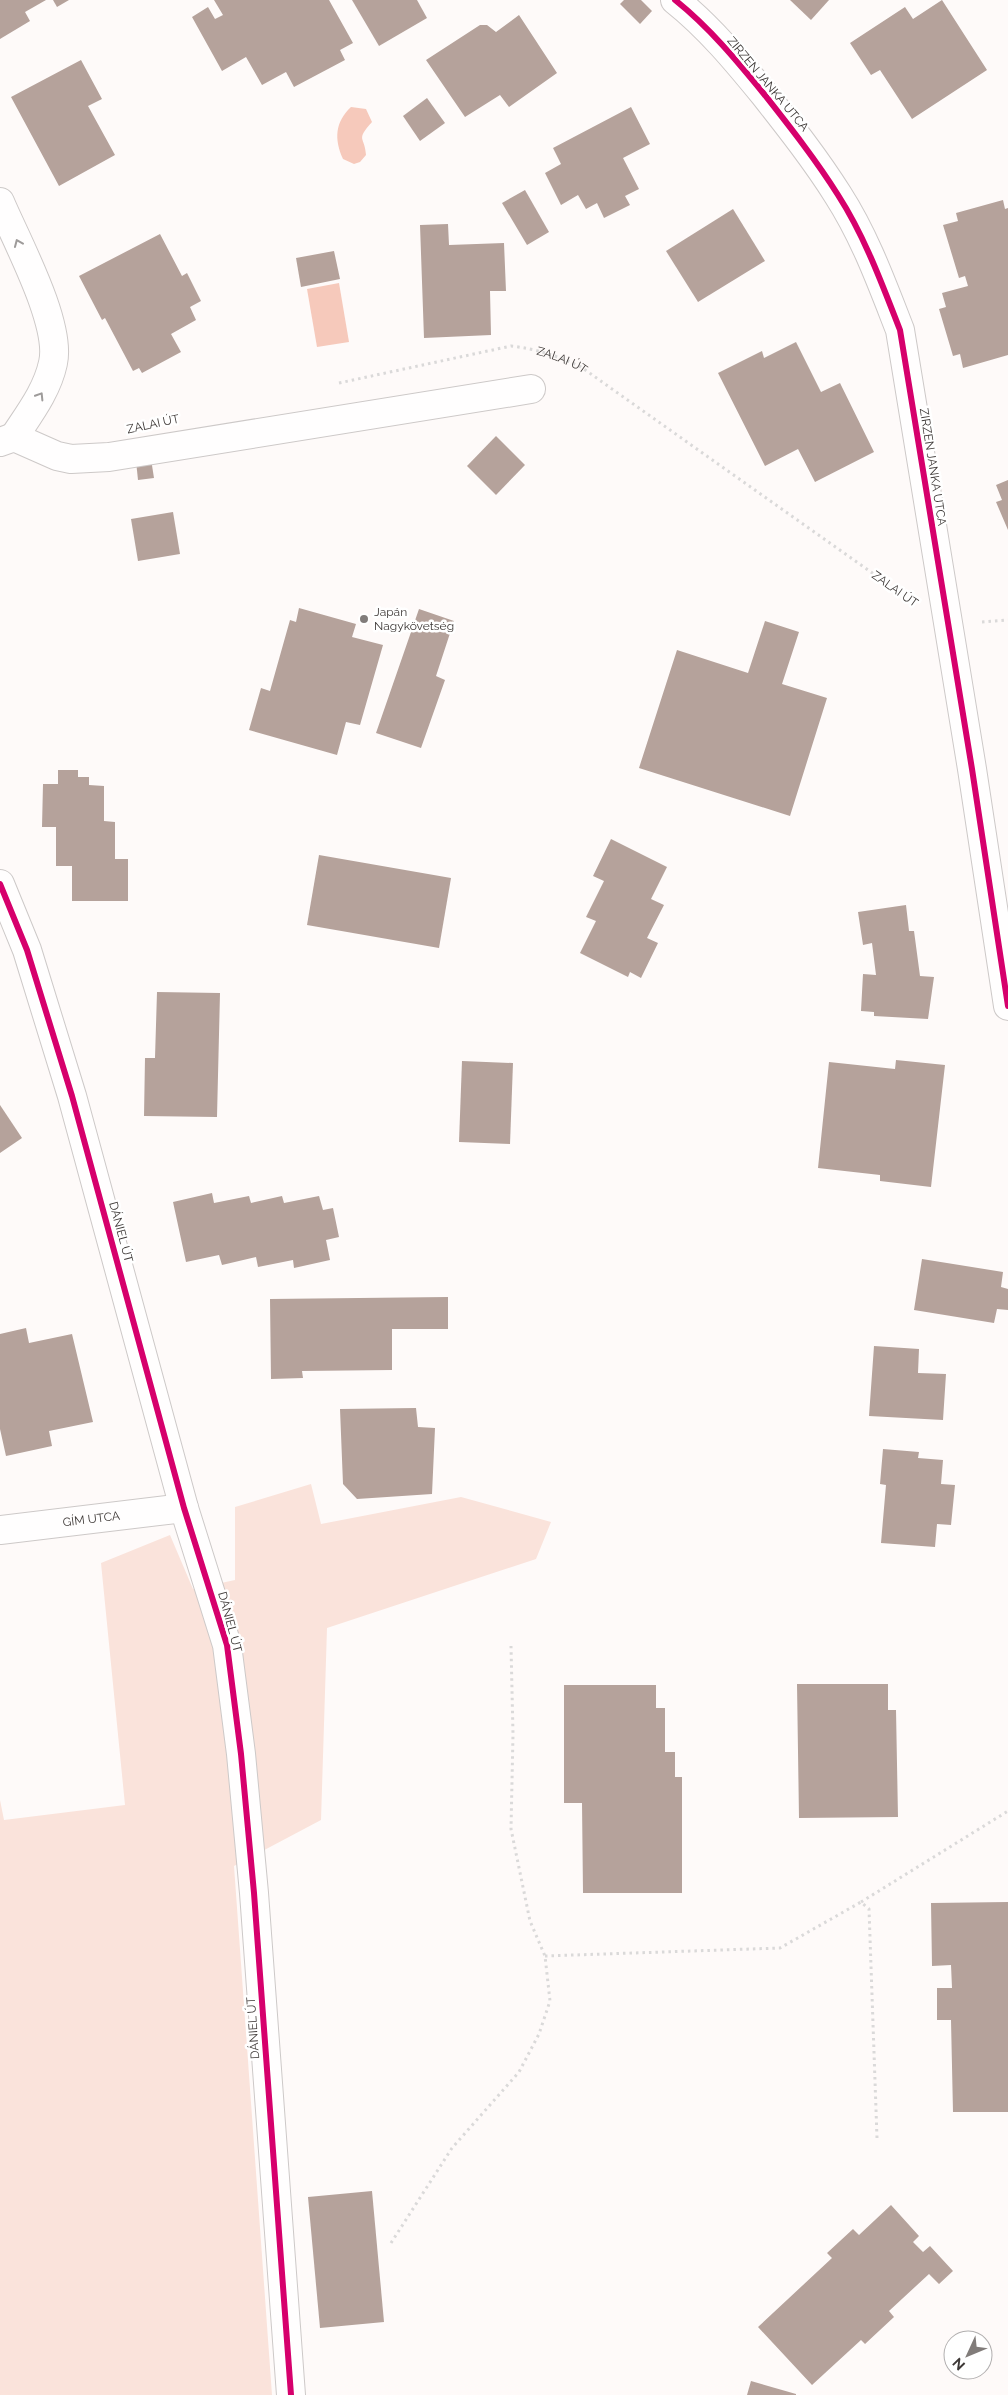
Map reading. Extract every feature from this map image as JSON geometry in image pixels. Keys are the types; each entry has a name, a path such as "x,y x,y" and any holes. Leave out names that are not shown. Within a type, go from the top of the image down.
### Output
{"street":[{"name":"ZIRZEN JANKA UTCA","path":"675,0 692,13 744,69 796,134 839,196 875,264 900,330 972,769 1008,1006"},
{"path":"0,202 42,300 54,338 54,362 46,386 7,440"},
{"name":"ZALAI ÚT","path":"7,440 71,459 109,458 531,389"},
{"name":"DÁNIEL ÚT","path":"0,884 27,950 72,1096 184,1508 227,1645 241,1754 254,1892 291,2395"},
{"name":"GÍM UTCA","path":"0,1530 184,1508"}],"path":[{"path":"391,2244 452,2148 518,2072 539,2034 550,2001 545,1956 530,1921 511,1829 513,1734 511,1646"},
{"path":"545,1956 780,1948 861,1902 1008,1811"},
{"path":"861,1902 869,1909 877,2138"}],"shaded area":[{"path":"351,107 366,109 372,122 362,136 366,155 360,162 354,164 343,159 337,138 339,125"},
{"path":"339,283 349,342 317,347 307,289"},
{"path":"311,1484 321,1524 461,1497 551,1522 536,1559 327,1628 321,1820 234,1866 272,2395 0,2395 0,1800 4,1820 125,1805 101,1563 170,1535 193,1589 235,1580 235,1507"}],"building":[{"path":"0,0 46,0 25,12 30,21 0,39"},
{"path":"53,0 69,0 57,7"},
{"path":"214,0 329,0 353,43 340,50 345,60 294,87 286,72 262,85 246,57 222,71 192,17 208,7 215,19 223,15"},
{"path":"352,0 417,0 427,18 379,46"},
{"path":"624,0 641,0 652,11 640,24 620,4"},
{"path":"790,0 829,0 811,20"},
{"path":"942,0 987,70 912,119 880,70 871,75 850,43 905,7 913,19"},
{"path":"519,15 557,73 509,107 500,95 465,117 426,60 480,25 487,25 496,32"},
{"path":"81,60 102,99 88,106 115,155 59,186 11,97"},
{"path":"427,98 445,123 420,141 403,116"},
{"path":"631,107 650,144 623,158 639,189 625,196 630,205 604,218 597,203 586,209 578,195 561,205 545,173 561,164 553,148"},
{"path":"525,190 549,232 527,245 502,203"},
{"path":"1003,200 1005,209 1008,208 1008,355 963,368 960,354 953,356 939,309 946,307 942,293 968,286 965,276 959,278 943,225 958,221 956,213"},
{"path":"733,209 765,261 698,302 666,251"},
{"path":"448,224 449,245 504,243 506,291 490,291 491,335 424,338 420,225"},
{"path":"160,234 182,276 187,273 201,301 190,307 196,320 171,334 181,352 142,373 139,368 133,371 105,318 102,320 79,276"},
{"path":"334,251 340,279 301,287 296,258"},
{"path":"796,342 821,392 840,383 874,452 815,482 798,449 765,466 718,373 762,351 764,358"},
{"path":"496,436 525,465 496,495 467,466"},
{"path":"151,459 154,478 138,480 136,461"},
{"path":"1008,480 1008,530 996,502 1002,500 996,485"},
{"path":"173,512 180,554 138,561 131,519"},
{"path":"299,608 356,624 352,637 383,645 360,725 346,722 337,755 249,730 261,688 270,691 290,620 296,622"},
{"path":"419,609 454,621 436,676 445,680 421,748 376,733"},
{"path":"765,621 799,632 782,684 827,698 790,816 639,768 677,650 748,673"},
{"path":"58,770 78,770 78,777 89,777 89,785 104,786 104,821 115,822 115,859 128,859 128,901 72,901 72,866 56,866 56,827 42,827 43,784 58,784"},
{"path":"611,839 667,867 651,899 664,905 647,938 658,943 641,978 630,972 628,977 580,953 596,921 586,917 604,881 593,876"},
{"path":"319,855 451,878 439,948 307,925"},
{"path":"906,905 909,931 914,931 920,976 934,977 928,1019 874,1016 874,1012 861,1011 863,974 876,975 872,943 863,945 858,912"},
{"path":"157,992 220,993 217,1117 144,1116 145,1058 155,1058"},
{"path":"896,1060 945,1065 931,1187 880,1181 880,1175 818,1168 829,1062 895,1069"},
{"path":"462,1061 513,1063 510,1144 459,1142"},
{"path":"0,1105 22,1138 0,1153"},
{"path":"212,1193 214,1203 249,1196 251,1203 282,1196 284,1203 319,1196 323,1210 333,1208 339,1237 326,1240 330,1260 294,1268 293,1260 258,1267 256,1257 222,1265 219,1255 186,1262 173,1202"},
{"path":"922,1259 1003,1272 1001,1287 1008,1289 1008,1310 997,1309 994,1323 914,1310"},
{"path":"448,1297 448,1329 392,1329 392,1370 302,1371 303,1378 271,1379 270,1299"},
{"path":"26,1328 29,1343 72,1334 93,1422 49,1431 52,1446 6,1456 0,1429 0,1334"},
{"path":"874,1346 919,1349 918,1373 946,1374 943,1420 869,1416"},
{"path":"416,1408 418,1427 435,1428 432,1494 357,1499 343,1484 340,1409"},
{"path":"883,1449 919,1452 918,1458 943,1460 941,1484 955,1485 951,1525 937,1524 935,1547 881,1543 886,1485 880,1484"},
{"path":"797,1684 888,1684 888,1710 896,1710 898,1817 799,1818"},
{"path":"564,1685 656,1685 656,1708 665,1708 665,1752 675,1752 675,1777 682,1777 682,1893 583,1893 582,1803 564,1803"},
{"path":"1008,1902 1008,2112 953,2112 951,2020 937,2020 937,1988 952,1988 951,1965 932,1966 931,1903"},
{"path":"372,2191 384,2322 320,2328 308,2197"},
{"path":"891,2205 919,2236 913,2242 923,2252 930,2246 953,2271 939,2284 929,2274 889,2311 894,2317 865,2344 861,2340 812,2385 758,2327 832,2258 827,2253 853,2229 859,2235"},
{"path":"751,2381 796,2394 796,2395 747,2395"}],"cycle path":[{"path":"675,0 699,21 733,57 774,106 821,169 857,227 900,330 972,769 1008,1006"},
{"path":"0,884 27,950 72,1096 184,1508 227,1645 241,1754 254,1893 291,2395"}],"place":[{"name":"Japán Nagykövetség","path":"364,619"}]}
